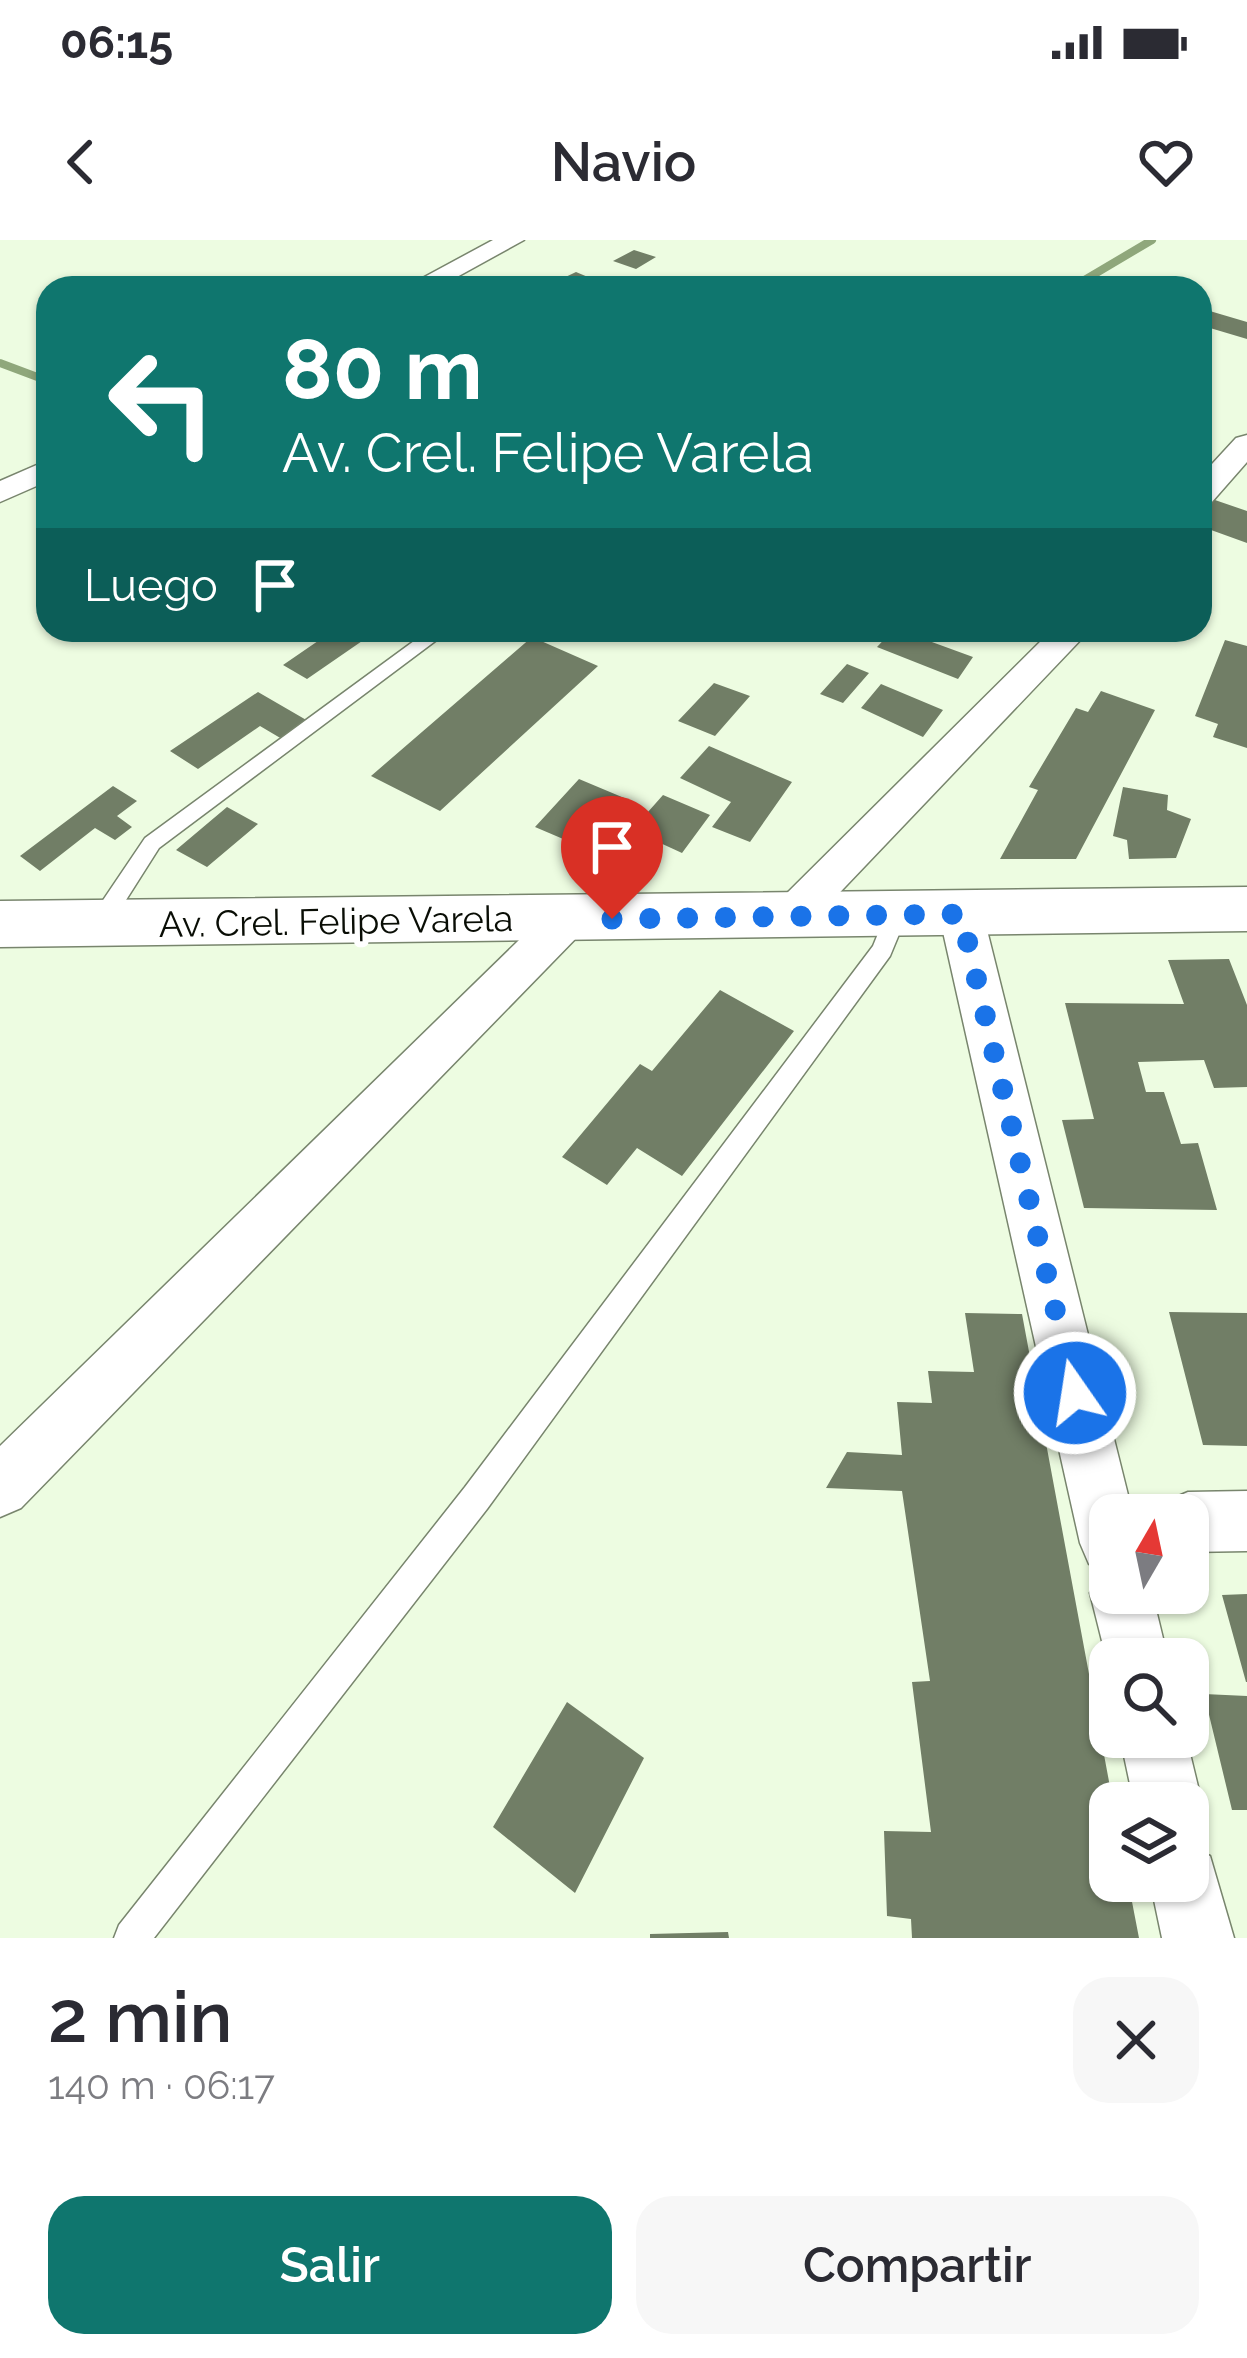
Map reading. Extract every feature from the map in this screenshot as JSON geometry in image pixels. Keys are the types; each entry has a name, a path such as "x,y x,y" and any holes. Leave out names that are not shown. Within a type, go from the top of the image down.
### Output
{"main road":[{"name":"Av. Crel. Felipe Varela","path":"0,924 1247,909"}],"street":[{"path":"447,276 512,240"},
{"path":"1212,483 1247,444"},
{"path":"0,493 36,475"},
{"path":"790,916 1060,642"},
{"path":"961,914 1100,1494"},
{"path":"0,1487 568,919"},
{"path":"1209,1522 1247,1521"},
{"path":"1190,1902 1198,1938"}],"lane":[{"path":"99,924 152,844 425,642"},
{"path":"132,1938 476,1498 882,950 896,915"}],"building":[{"path":"634,250 656,257 636,269 613,261"},
{"path":"1212,312 1247,322 1247,339 1212,329"},
{"path":"1212,499 1247,511 1247,543 1212,530"},
{"path":"1225,640 1247,646 1247,748 1213,737 1218,724 1195,716"},
{"path":"317,642 361,642 307,679 283,665"},
{"path":"526,642 543,642 598,666 440,811 371,776"},
{"path":"882,642 932,642 973,657 958,679 877,647"},
{"path":"847,664 869,673 843,703 820,694"},
{"path":"714,683 750,696 715,736 678,721"},
{"path":"881,684 943,710 923,737 861,708"},
{"path":"1101,691 1155,710 1076,859 1000,859 1038,790 1029,787 1076,708 1088,712"},
{"path":"258,692 308,721 282,739 260,726 198,769 170,751"},
{"path":"709,746 792,782 750,842 712,827 731,802 680,778"},
{"path":"579,779 629,800 589,850 535,827"},
{"path":"113,786 137,801 117,816 132,827 115,840 95,828 40,871 20,856"},
{"path":"1123,787 1168,795 1167,810 1191,819 1176,858 1129,859 1127,840 1113,836"},
{"path":"663,795 710,815 682,853 632,830"},
{"path":"227,807 258,824 207,867 176,850"},
{"path":"1229,959 1247,1005 1247,1087 1214,1088 1204,1060 1138,1062 1146,1092 1164,1092 1181,1144 1198,1143 1217,1210 1084,1208 1062,1120 1094,1119 1065,1003 1184,1004 1168,960"},
{"path":"720,990 794,1031 682,1176 637,1148 607,1185 562,1157 640,1064 652,1071"},
{"path":"1169,1312 1247,1313 1247,1446 1203,1445"},
{"path":"965,1313 1022,1314 1089,1674 1089,1758 1105,1758 1109,1782 1089,1782 1089,1902 1132,1902 1139,1938 912,1938 911,1919 887,1916 884,1831 931,1832 912,1682 930,1681 902,1491 826,1488 847,1452 902,1455 897,1402 932,1403 928,1371 974,1372"},
{"path":"1247,1594 1247,1682 1246,1682 1222,1595"},
{"path":"1209,1694 1247,1696 1247,1810 1232,1810 1209,1715"},
{"path":"567,1702 644,1758 575,1893 493,1827"},
{"path":"728,1932 729,1938 650,1938 650,1934"}],"waterway":[{"path":"1091,276 1152,240"},
{"path":"0,363 36,376"}],"route":[{"path":"612,919 961,914 1075,1393"}]}
